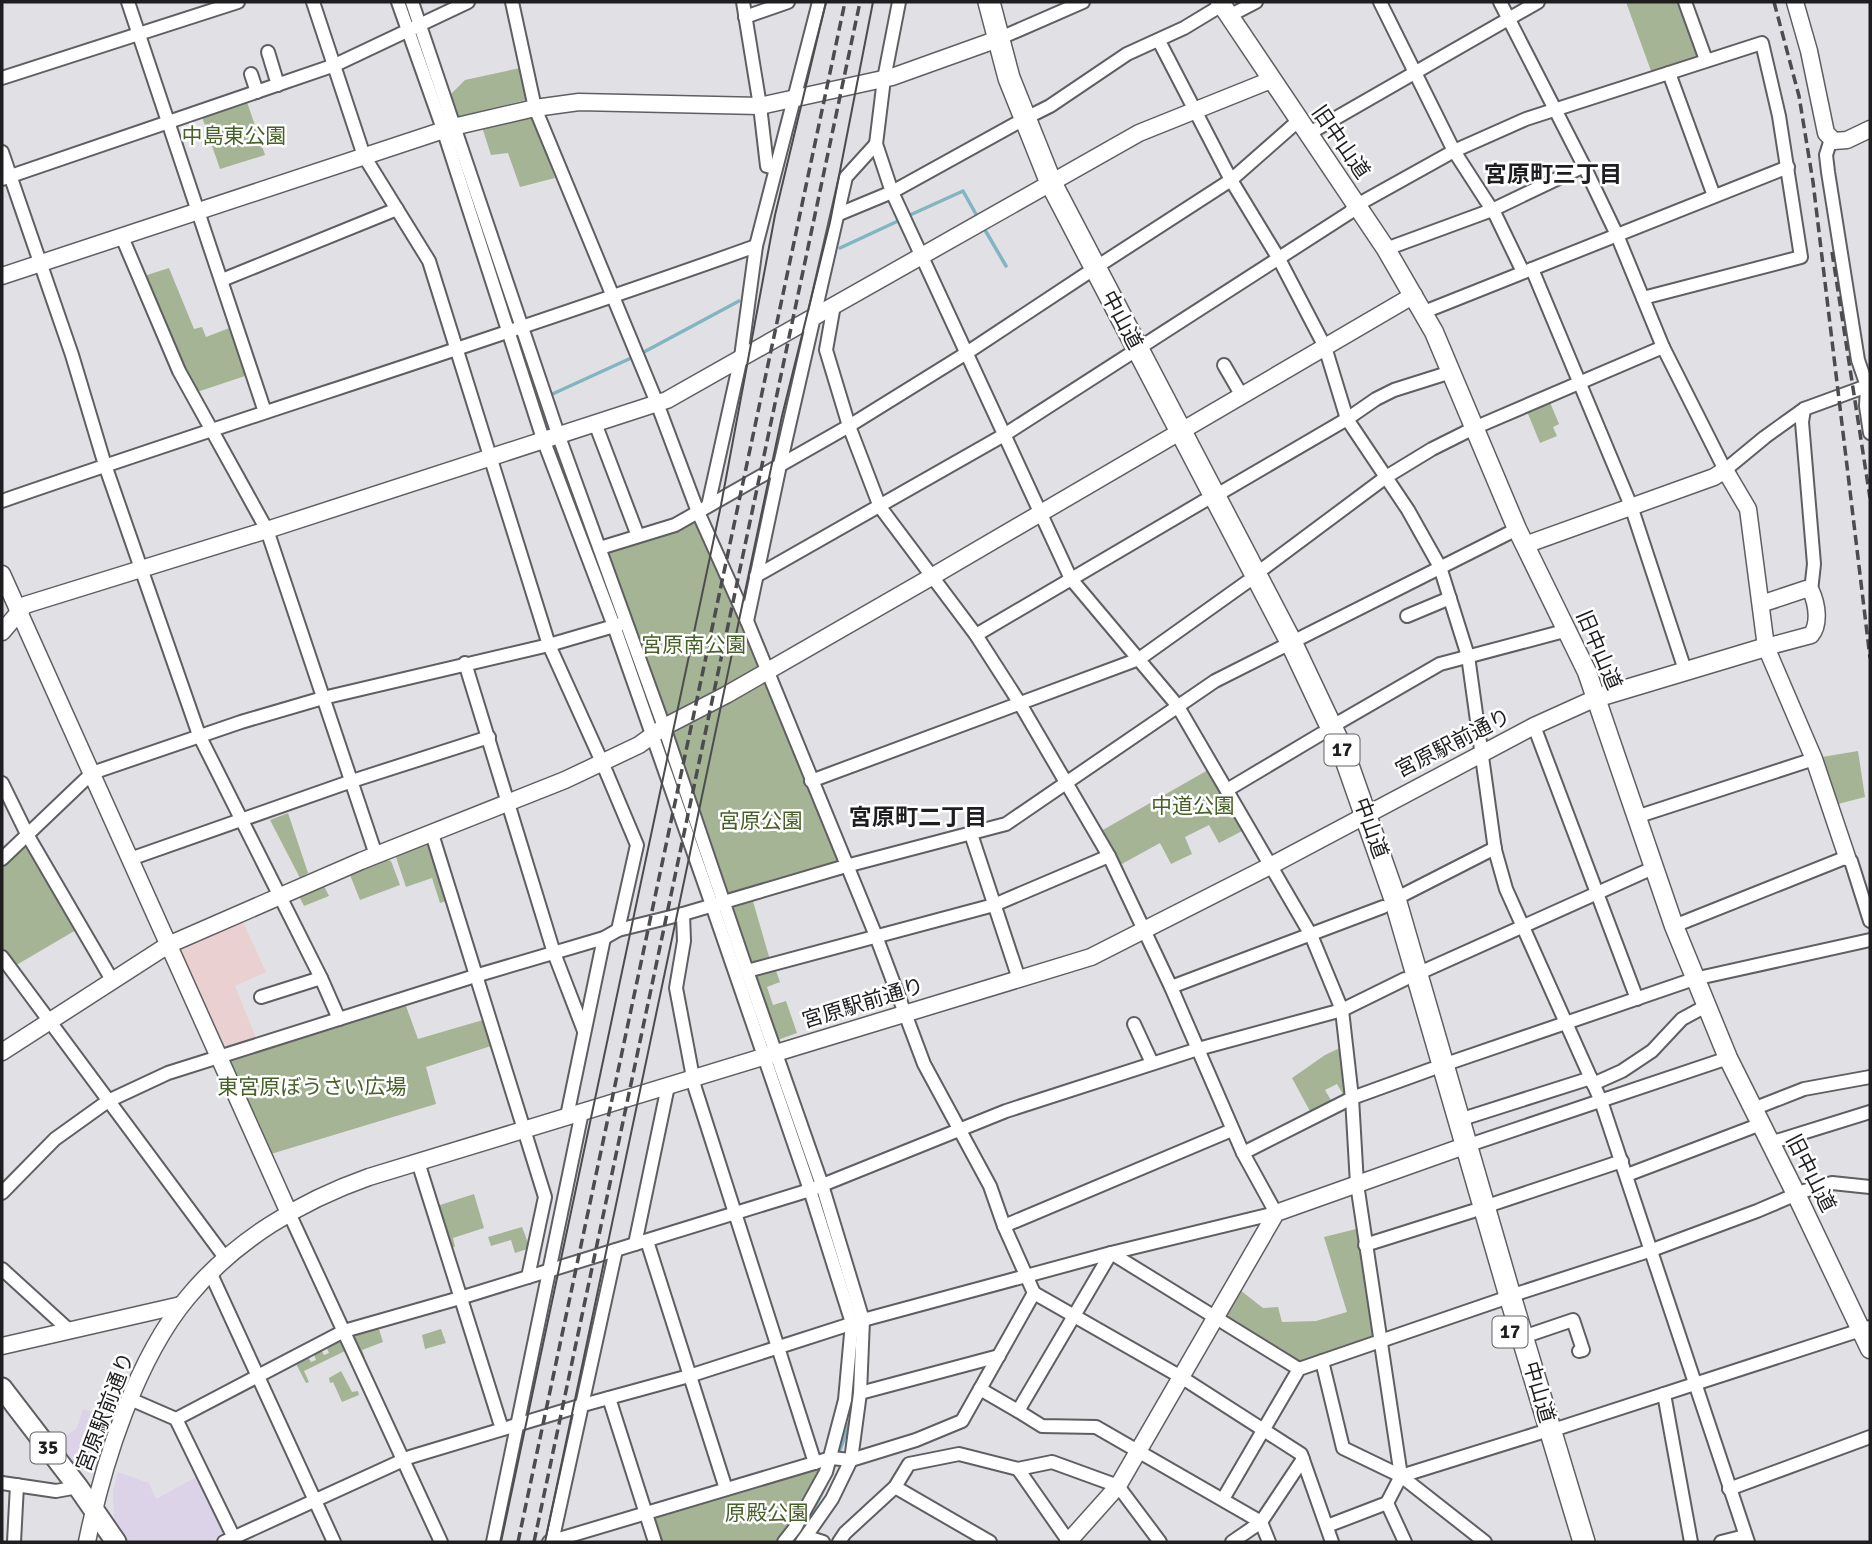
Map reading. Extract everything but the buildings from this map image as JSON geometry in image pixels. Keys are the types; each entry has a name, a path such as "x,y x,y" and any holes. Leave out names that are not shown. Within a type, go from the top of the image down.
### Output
{"highway":[{"name":"中山道","path":"976,2 1019,122 1047,185 1286,645 1326,731 1361,817 1389,903 1545,1432 1584,1542"},
{"name":"中山道","path":"989,2 992,41"},
{"name":"中山道","path":"1437,1067 1459,1120 1462,1148"},
{"name":"中山道","path":"1505,1298 1523,1337 1571,1542"}],"main road":[{"name":"旧中山道","path":"1224,7 1386,248 1424,312 1521,537 1568,630 1596,698 1653,868 1694,979 1728,1058 1866,1328 1870,1349"},
{"name":"宮原駅前通り","path":"1596,698 1766,647"},
{"name":"35","path":"2,1388 78,1487 116,1542"}],"street":[{"path":"128,2 265,412"},
{"path":"2,78 237,2"},
{"path":"313,2 364,156 429,261 549,645 637,845 618,930"},
{"path":"398,2 414,28 552,436 816,1188 858,1321 860,1393 840,1459 832,1499 804,1539 823,1542"},
{"path":"412,2 414,28"},
{"path":"6,178 335,65 468,2"},
{"path":"512,2 535,108 703,509 876,936 924,1065 990,1186 1003,1226 1034,1293 1181,1377 1301,1454 1332,1542"},
{"path":"743,2 767,166 775,169"},
{"path":"745,17 788,2"},
{"path":"703,509 741,358 756,246 819,2"},
{"path":"899,2 884,79 876,144 892,192 965,355 1071,579 1177,705 1311,935 1342,1010 1352,1098 1357,1184 1401,1476 1387,1503 1327,1526"},
{"path":"2,276 448,128 535,108 579,102 760,106 884,79 992,41 1083,2"},
{"path":"839,214 892,192 1050,106 1127,54 1159,41 1224,7 1256,2"},
{"path":"1380,2 1454,151 1527,271 1579,383 1630,506 1685,670"},
{"path":"1500,2 1617,235 1663,347 1725,470 1748,509 1766,647 1814,759 1870,921"},
{"path":"600,548 675,525 849,426 965,355 1231,180 1303,127 1414,74 1538,2"},
{"path":"1685,2 1706,60"},
{"path":"1796,2 1826,133 1831,139 1847,140 1870,129"},
{"path":"1159,41 1231,180 1279,259 1325,347 1347,419 1408,510 1440,567 1468,656 1495,848 1506,889 1601,1101 1627,1175 1746,1539 1721,1542"},
{"path":"756,576 1004,435 1279,259 1357,205 1454,151 1526,119 1762,43 1788,167 1801,257 1643,298"},
{"path":"268,52 278,85"},
{"path":"1669,73 1714,196"},
{"path":"251,74 257,92"},
{"path":"2,632 25,605 267,530 667,400 1139,133 1271,80"},
{"path":"1831,139 1826,155 1828,172 1858,360 1868,384 1866,406 1870,433"},
{"path":"747,621 846,177 876,144"},
{"path":"2,152 6,178 41,263 105,465 199,735 339,1019"},
{"path":"1386,248 1492,210 1584,166"},
{"path":"1424,312 1788,167"},
{"path":"222,280 397,209"},
{"path":"122,237 179,372 267,530 376,855"},
{"path":"2,501 614,297 756,246"},
{"path":"2,1052 169,945 376,855 507,804 602,762 658,733 1414,295"},
{"path":"834,305 826,350 849,426 880,507 976,635 1019,702 1109,856 1171,987 1232,1130 1276,1213"},
{"path":"811,781 1139,659 1386,477 1475,428 1663,347"},
{"path":"1224,365 1241,396"},
{"path":"976,635 1347,419 1359,409 1394,390 1451,372"},
{"path":"2,1193 55,1139 108,1101 168,1073 604,938 618,930 1006,824 1215,681 1440,567 1521,537 1630,506 1714,477 1804,409 1868,384"},
{"path":"1766,647 1808,637 1814,633 1817,625 1811,591 1814,564 1802,422 1804,409"},
{"path":"595,423 638,536"},
{"path":"552,436 600,548 620,625"},
{"path":"2,574 218,1057 441,1542"},
{"path":"1761,604 1803,590 1811,591"},
{"path":"1407,617 1450,598"},
{"path":"2,859 92,773 199,735 323,698 549,645 620,625"},
{"path":"1227,790 1440,664 1568,630"},
{"path":"465,663 554,953 584,1031"},
{"name":"宮原駅前通り","path":"87,1542 94,1509 130,1399 160,1338 181,1305 210,1272 254,1236 289,1213 343,1186 418,1161 1091,957 1272,865 1534,726 1596,698"},
{"path":"1534,726 1637,999"},
{"path":"130,859 352,781 489,737"},
{"path":"1636,817 1814,759"},
{"path":"2,783 28,836 112,980"},
{"path":"432,834 545,1197 528,1277"},
{"path":"971,834 1019,979"},
{"path":"1171,987 1389,903 1495,848"},
{"path":"747,971 994,905 1109,856"},
{"path":"1674,926 1847,857"},
{"path":"176,1419 344,1331 816,1188 1006,1111 1198,1049 1342,1010 1653,868"},
{"path":"718,904 747,971 770,1055"},
{"path":"683,914 684,941 677,988 693,1078 815,1463"},
{"path":"493,1542 550,1269 584,1031 604,938"},
{"path":"1243,1153 1352,1098 1694,979 1870,940"},
{"path":"2,957 226,1259"},
{"path":"261,997 321,978"},
{"path":"1459,1120 1622,1071 1652,1051 1682,1019 1706,1006"},
{"path":"1133,1024 1152,1063"},
{"path":"130,1399 176,1419 231,1541 403,1460 518,1424 689,1376 858,1321 1111,1253 1276,1213 1728,1058"},
{"path":"1627,1175 1757,1116 1804,1089 1870,1077"},
{"path":"668,1086 641,1242 726,1489"},
{"path":"1770,1143 1870,1112"},
{"path":"1003,1226 1232,1130"},
{"path":"418,1161 502,1429"},
{"path":"1365,1245 1622,1161"},
{"path":"1223,1499 1298,1369 1651,1250 1796,1194 1832,1183 1870,1187"},
{"path":"1018,1469 1069,1542 1118,1486 1276,1213"},
{"path":"551,1542 616,1250"},
{"path":"1018,1411 1111,1253"},
{"path":"1111,1253 1298,1369"},
{"path":"2,1269 70,1331"},
{"path":"210,1272 334,1542"},
{"path":"551,1542 815,1463 916,1440 962,1421 1034,1293"},
{"path":"2,1346 181,1305"},
{"path":"139,1315 157,1322 160,1338"},
{"path":"1523,1337 1573,1320 1583,1350 1579,1351"},
{"path":"784,1542 795,1528 826,1472 840,1459 845,1400 858,1321"},
{"path":"1401,1476 1694,1385 1866,1328"},
{"path":"860,1393 999,1356"},
{"path":"1322,1361 1343,1448 1401,1476 1485,1542"},
{"path":"980,1389 1042,1426 1096,1427 1261,1522 1269,1542"},
{"path":"1664,1394 1691,1542"},
{"path":"609,1398 655,1542"},
{"path":"1729,1489 1870,1437"},
{"path":"839,1542 845,1533 895,1487 909,1464 959,1454 1018,1469 1052,1462 1118,1486 1160,1542"},
{"path":"1232,1542 1261,1522 1303,1459"},
{"path":"2,1483 56,1492 78,1487"},
{"path":"14,1542 17,1485"},
{"path":"895,1487 990,1542"},
{"path":"1387,1503 1405,1542"}],"shaded area":[{"path":"242,920 266,972 235,986 257,1040 222,1049 177,950"},
{"path":"83,1409 110,1417 92,1470 79,1470 58,1442 77,1428"},
{"path":"118,1472 149,1483 156,1499 198,1476 224,1532 222,1537 210,1542 130,1542 114,1519 113,1492"}],"green space":[{"path":"1626,2 1680,2 1698,57 1651,71"},
{"path":"520,68 526,100 456,117 449,96 465,80"},
{"name":"中島東公園","path":"247,102 265,155 220,169 202,117"},
{"path":"532,114 555,178 520,187 508,153 491,155 482,127"},
{"path":"169,268 194,329 202,327 206,337 232,327 248,375 197,392 144,276"},
{"path":"1549,400 1559,424 1553,427 1557,436 1540,443 1526,409"},
{"name":"宮原南公園","path":"697,521 759,670 667,721 606,553"},
{"name":"宮原公園","path":"765,681 838,862 727,895 671,733"},
{"path":"1858,751 1865,797 1838,804 1822,757"},
{"name":"中道公園","path":"1208,770 1244,830 1219,843 1209,825 1185,837 1192,854 1171,864 1160,843 1120,865 1101,831"},
{"path":"288,813 308,873 300,878 270,820"},
{"path":"26,843 76,930 13,967 2,951 2,865"},
{"path":"425,844 428,846 446,901 440,903 432,878 406,887 396,857"},
{"path":"387,860 391,861 400,885 360,900 350,875"},
{"path":"324,886 329,896 304,906 299,896"},
{"path":"752,898 770,960 753,965 748,963 729,908 731,904"},
{"path":"774,965 780,982 767,987 773,1005 786,1001 797,1033 775,1041 753,976"},
{"name":"東宮原ぼうさい広場","path":"406,1006 418,1039 483,1020 491,1046 426,1067 436,1104 271,1154 225,1058"},
{"path":"1342,1047 1346,1091 1344,1096 1337,1084 1325,1090 1332,1102 1311,1113 1292,1078 1325,1055"},
{"path":"474,1194 484,1228 453,1238 455,1247 449,1246 437,1206"},
{"path":"522,1227 530,1248 528,1254 527,1249 515,1253 511,1240 491,1246 488,1237"},
{"path":"1360,1228 1375,1336 1372,1340 1300,1365 1222,1319 1240,1290 1263,1308 1278,1307 1282,1322 1316,1321 1347,1312 1324,1237"},
{"path":"378,1326 383,1342 362,1350 363,1358 354,1334"},
{"path":"441,1329 446,1343 425,1349 422,1335"},
{"path":"338,1340 345,1351 304,1371 309,1382 306,1383 295,1362 307,1355 311,1362 316,1360 313,1352 321,1349 324,1355 329,1353 326,1346"},
{"path":"341,1371 352,1392 358,1391 359,1395 342,1402 329,1378"},
{"name":"原殿公園","path":"827,1463 781,1542 659,1542 651,1517"}],"waterway":[{"path":"910,215 963,191 977,216"},
{"path":"840,248 898,221"},
{"path":"985,230 1006,266"},
{"path":"644,352 739,301"},
{"path":"548,396 629,359"},
{"path":"533,388 549,434"},
{"path":"552,441 579,516"},
{"path":"826,1220 835,1249"},
{"path":"792,1542 811,1514 826,1484 850,1421"}],"tram line":[{"path":"501,1542 721,505 775,215 826,2"},
{"path":"545,1542 782,416 830,222 873,2"}],"railway":[{"path":"518,1542 845,2"},
{"path":"534,1542 860,2"},
{"path":"1774,2 1799,96 1813,182 1870,658"},
{"path":"1832,252 1870,498"}],"district":[{"name":"宮原町三丁目","path":"1553,174"},
{"name":"宮原町二丁目","path":"918,817"}]}
